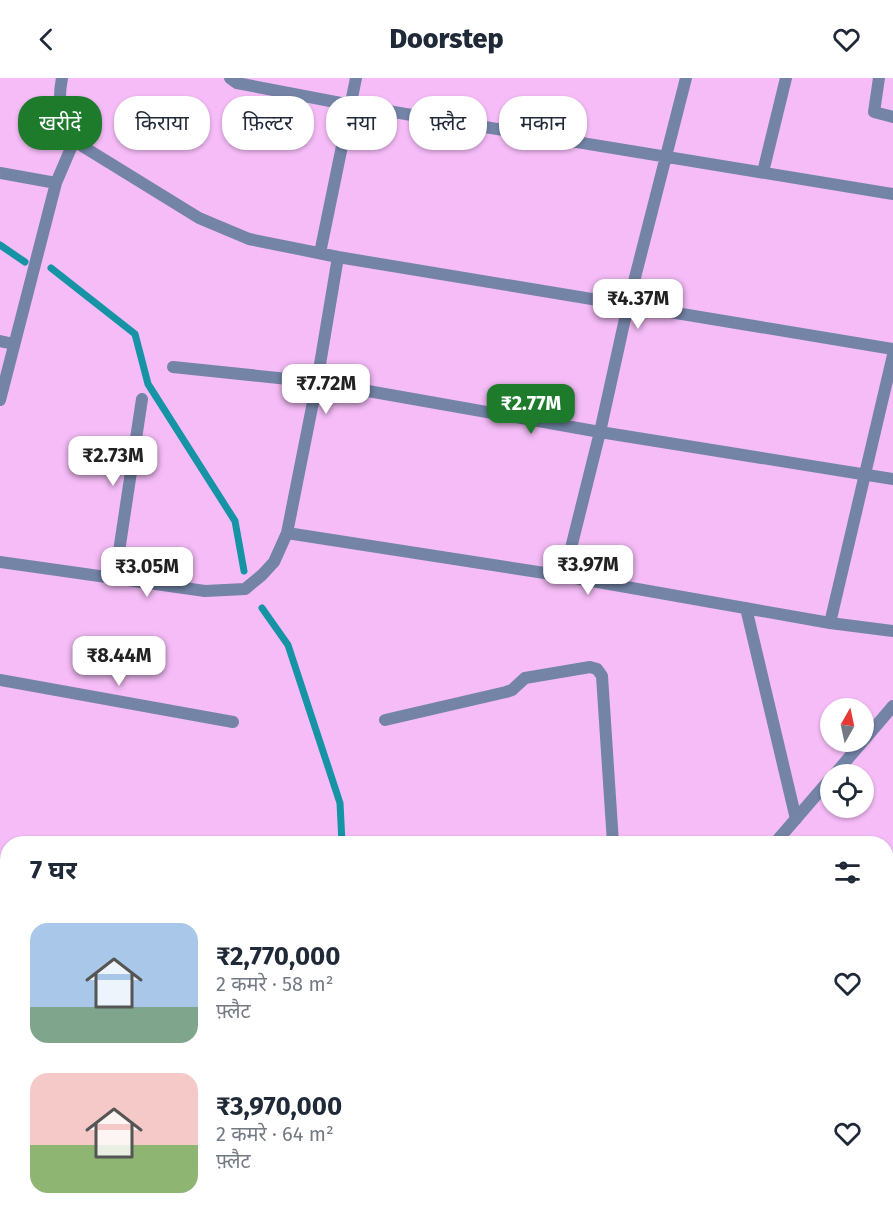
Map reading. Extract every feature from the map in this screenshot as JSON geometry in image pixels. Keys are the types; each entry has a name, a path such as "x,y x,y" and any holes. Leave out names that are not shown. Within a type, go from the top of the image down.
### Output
{"street":[{"path":"61,96 62,78"},
{"path":"230,78 237,82 326,100"},
{"path":"353,96 356,78"},
{"path":"564,576 600,432 628,305 686,78"},
{"path":"763,172 786,78"},
{"path":"879,78 874,112 893,117"},
{"path":"397,112 893,194"},
{"path":"0,400 56,183 70,150"},
{"path":"89,150 199,218 249,239 338,257 893,350"},
{"path":"320,253 342,150"},
{"path":"0,173 56,183"},
{"path":"0,562 205,591 244,589 262,575 274,562 287,533 317,382 338,257"},
{"path":"0,341 15,344"},
{"path":"830,623 893,355"},
{"path":"173,367 317,382 600,432 893,479"},
{"path":"115,578 142,399"},
{"path":"287,533 564,576 830,623 893,631"},
{"path":"746,608 796,819"},
{"path":"385,720 506,692 512,690 525,678 590,667 597,669 602,676 613,836"},
{"path":"0,680 233,722"},
{"path":"874,728 893,706"},
{"path":"844,764 854,752"},
{"path":"782,836 820,791"}],"waterway":[{"path":"0,245 25,262"},
{"path":"51,268 135,334 148,384 235,521 244,571"},
{"path":"262,608 288,645 340,803 342,836"}]}
